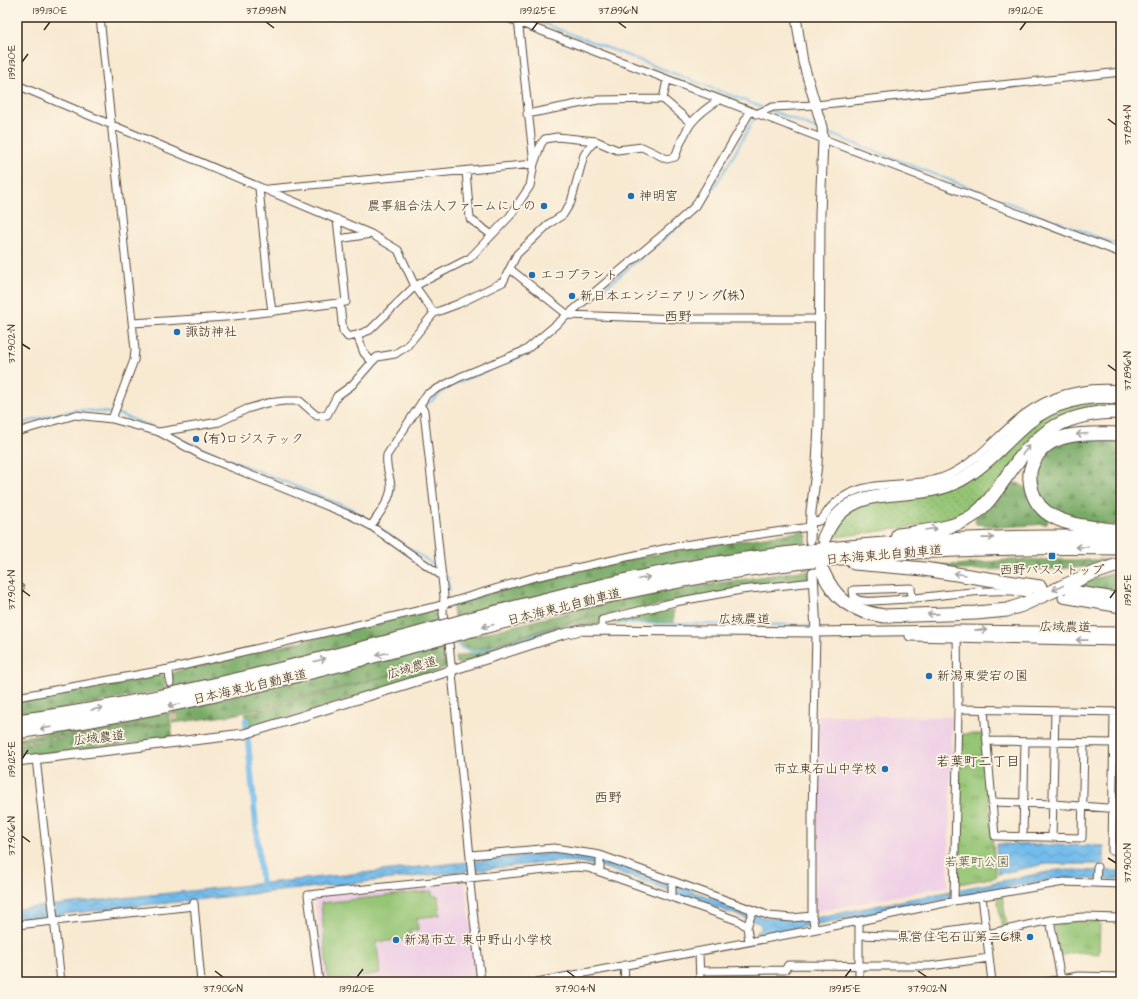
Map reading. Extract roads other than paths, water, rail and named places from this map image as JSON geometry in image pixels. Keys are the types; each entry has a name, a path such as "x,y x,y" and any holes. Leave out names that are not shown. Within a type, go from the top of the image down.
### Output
{"highway":[{"path":"824,538 829,526 836,516 854,502 879,495 930,490 960,480 988,460 1029,422 1055,407 1086,398 1102,396 1121,398"},
{"path":"768,556 948,527 964,521 986,505 1029,446 1044,433 1058,424 1081,416 1104,412 1121,412"},
{"path":"1121,434 1076,434 1054,441 1037,454 1029,475 1033,495 1046,512 1072,523 1121,531"},
{"name":"日本海東北自動車道","path":"17,721 108,707 208,687 418,639 653,576 768,556 917,541 1045,537 1121,537"},
{"name":"日本海東北自動車道","path":"471,625 689,579 772,566 899,552 1037,548 1121,548"},
{"path":"689,579 732,576 846,563 924,569 1035,590"},
{"path":"816,575 831,587 849,606 871,614 884,616 976,613 1007,610 1022,605 1088,575 1121,564"},
{"path":"1068,595 1121,600"},
{"name":"日本海東北自動車道","path":"17,732 108,718 202,699 311,673 418,639"}],"street":[{"path":"100,17 135,350 134,360 112,419"},
{"path":"505,17 518,20 822,140 1121,253"},
{"path":"796,17 803,62 822,127 819,444 810,524 810,540"},
{"path":"518,20 527,114 534,164"},
{"path":"371,526 390,493 386,462 387,454 427,394 526,350 695,206 753,113 774,107 816,105 1121,72"},
{"path":"663,99 667,80"},
{"path":"17,85 371,234 398,250 415,286 434,313"},
{"path":"527,114 598,100 663,99 691,123"},
{"path":"340,304 343,331 348,337 357,335 370,330 415,286 470,258 510,216 530,186 534,164 545,139 557,137 596,141 617,150 642,147 667,159 675,157 684,131 702,110 719,100"},
{"path":"159,432 219,422 247,409 267,403 285,401 300,401 317,416 327,416 337,396 352,385 372,362 377,358 395,354 407,346 434,313 458,304 503,282 516,254 550,223 563,215 570,202 584,155 591,144 596,141"},
{"path":"263,188 534,164"},
{"path":"466,171 470,219 492,235"},
{"path":"263,188 268,282 272,312"},
{"path":"133,323 272,312 346,302 337,219"},
{"path":"339,239 371,234"},
{"path":"510,269 568,315 680,319 821,319"},
{"path":"357,335 364,353 372,362"},
{"path":"17,697 169,669 443,604 535,577 677,546 810,524 821,520 838,501 859,490 878,486 931,481 947,476 962,468 987,449 1020,417 1048,400 1077,390 1093,388 1121,389"},
{"path":"420,405 424,411 442,576 443,604 472,875 470,884 481,982"},
{"path":"17,432 75,415 112,419 159,432 201,455 352,516 371,526 442,576"},
{"path":"602,631 602,620 675,602 816,575 812,809 814,928"},
{"path":"912,599 911,588 852,590 854,598 864,601 912,599 995,591 1035,590"},
{"path":"1068,595 1121,608"},
{"name":"広域農道","path":"17,760 244,734 563,634 581,630 957,634 1121,632"},
{"path":"954,901 953,889 958,709 957,634"},
{"name":"広域農道","path":"957,634 1121,641"},
{"path":"169,669 170,683"},
{"path":"958,709 1118,712 1114,743 1112,851 1121,852"},
{"path":"984,710 995,836 1082,838 1084,743"},
{"path":"1052,838 1054,711"},
{"path":"987,741 1114,743"},
{"path":"1023,836 1024,742"},
{"path":"36,758 61,982"},
{"path":"992,802 1082,805 1121,809"},
{"path":"470,856 554,848 568,849 600,855 753,911 778,918 813,917"},
{"path":"600,856 600,868"},
{"path":"319,982 308,895 332,891 472,875 575,867 588,868 672,895 748,924"},
{"path":"1096,882 1097,867"},
{"path":"672,882 672,895"},
{"path":"537,982 699,952 814,928 859,921 954,901 1064,882 1121,884"},
{"path":"982,896 992,982"},
{"path":"17,925 194,904 202,982"},
{"path":"749,941 748,924 753,911"},
{"path":"986,934 1050,920 1083,917 1121,918"},
{"path":"1050,920 1061,979"},
{"path":"859,921 859,982"},
{"path":"934,933 986,926"},
{"path":"859,934 917,937"},
{"path":"699,952 700,982"},
{"path":"700,971 785,970 788,966 930,966 989,958"},
{"path":"624,965 625,982"},
{"path":"1046,982 1061,979 1109,979 1121,977"}],"water":[{"path":"996,844 1104,846 1104,864 1045,864 998,874"},
{"path":"553,853 604,859 766,918 815,918 1058,870 1121,871 1121,879 1052,879 756,936 755,933 762,928 759,923 603,867 581,862 561,861 17,919 17,909"}],"waterway":[{"path":"527,17 764,108"},
{"path":"770,110 819,130"},
{"path":"589,301 701,208 730,162 755,117"},
{"path":"825,132 1121,246"},
{"path":"424,407 452,385 518,358 525,353"},
{"path":"17,425 62,412 82,410 112,413"},
{"path":"116,413 153,427"},
{"path":"179,439 352,509 434,565"},
{"path":"392,497 394,486"},
{"path":"448,577 450,592"},
{"path":"621,623 810,625"},
{"path":"455,642 461,648 475,652 563,627"},
{"path":"246,720 262,888"}],"tunnel":[{"path":"170,683 172,721"}],"place":[{"name":"神明宮","path":"631,196"},
{"name":"農事組合法人ファームにしの","path":"544,206"},
{"name":"エコプラント","path":"532,275"},
{"name":"新日本エンジニアリング(株)","path":"572,296"},
{"name":"諏訪神社","path":"177,332"},
{"name":"(有)ロジステック","path":"196,439"},
{"name":"西野バスストップ","path":"1052,556"},
{"name":"新潟東愛宕の園","path":"929,676"},
{"name":"市立東石山中学校","path":"885,769"},
{"name":"県営住宅石山第二6棟","path":"1030,937"},
{"name":"新潟市立 東中野山小学校","path":"396,940"}],"district":[{"name":"西野","path":"678,317"},
{"name":"若葉町二丁目","path":"978,762"},
{"name":"西野","path":"608,798"}],"park label":[{"name":"若葉町公園","path":"977,862"}]}
